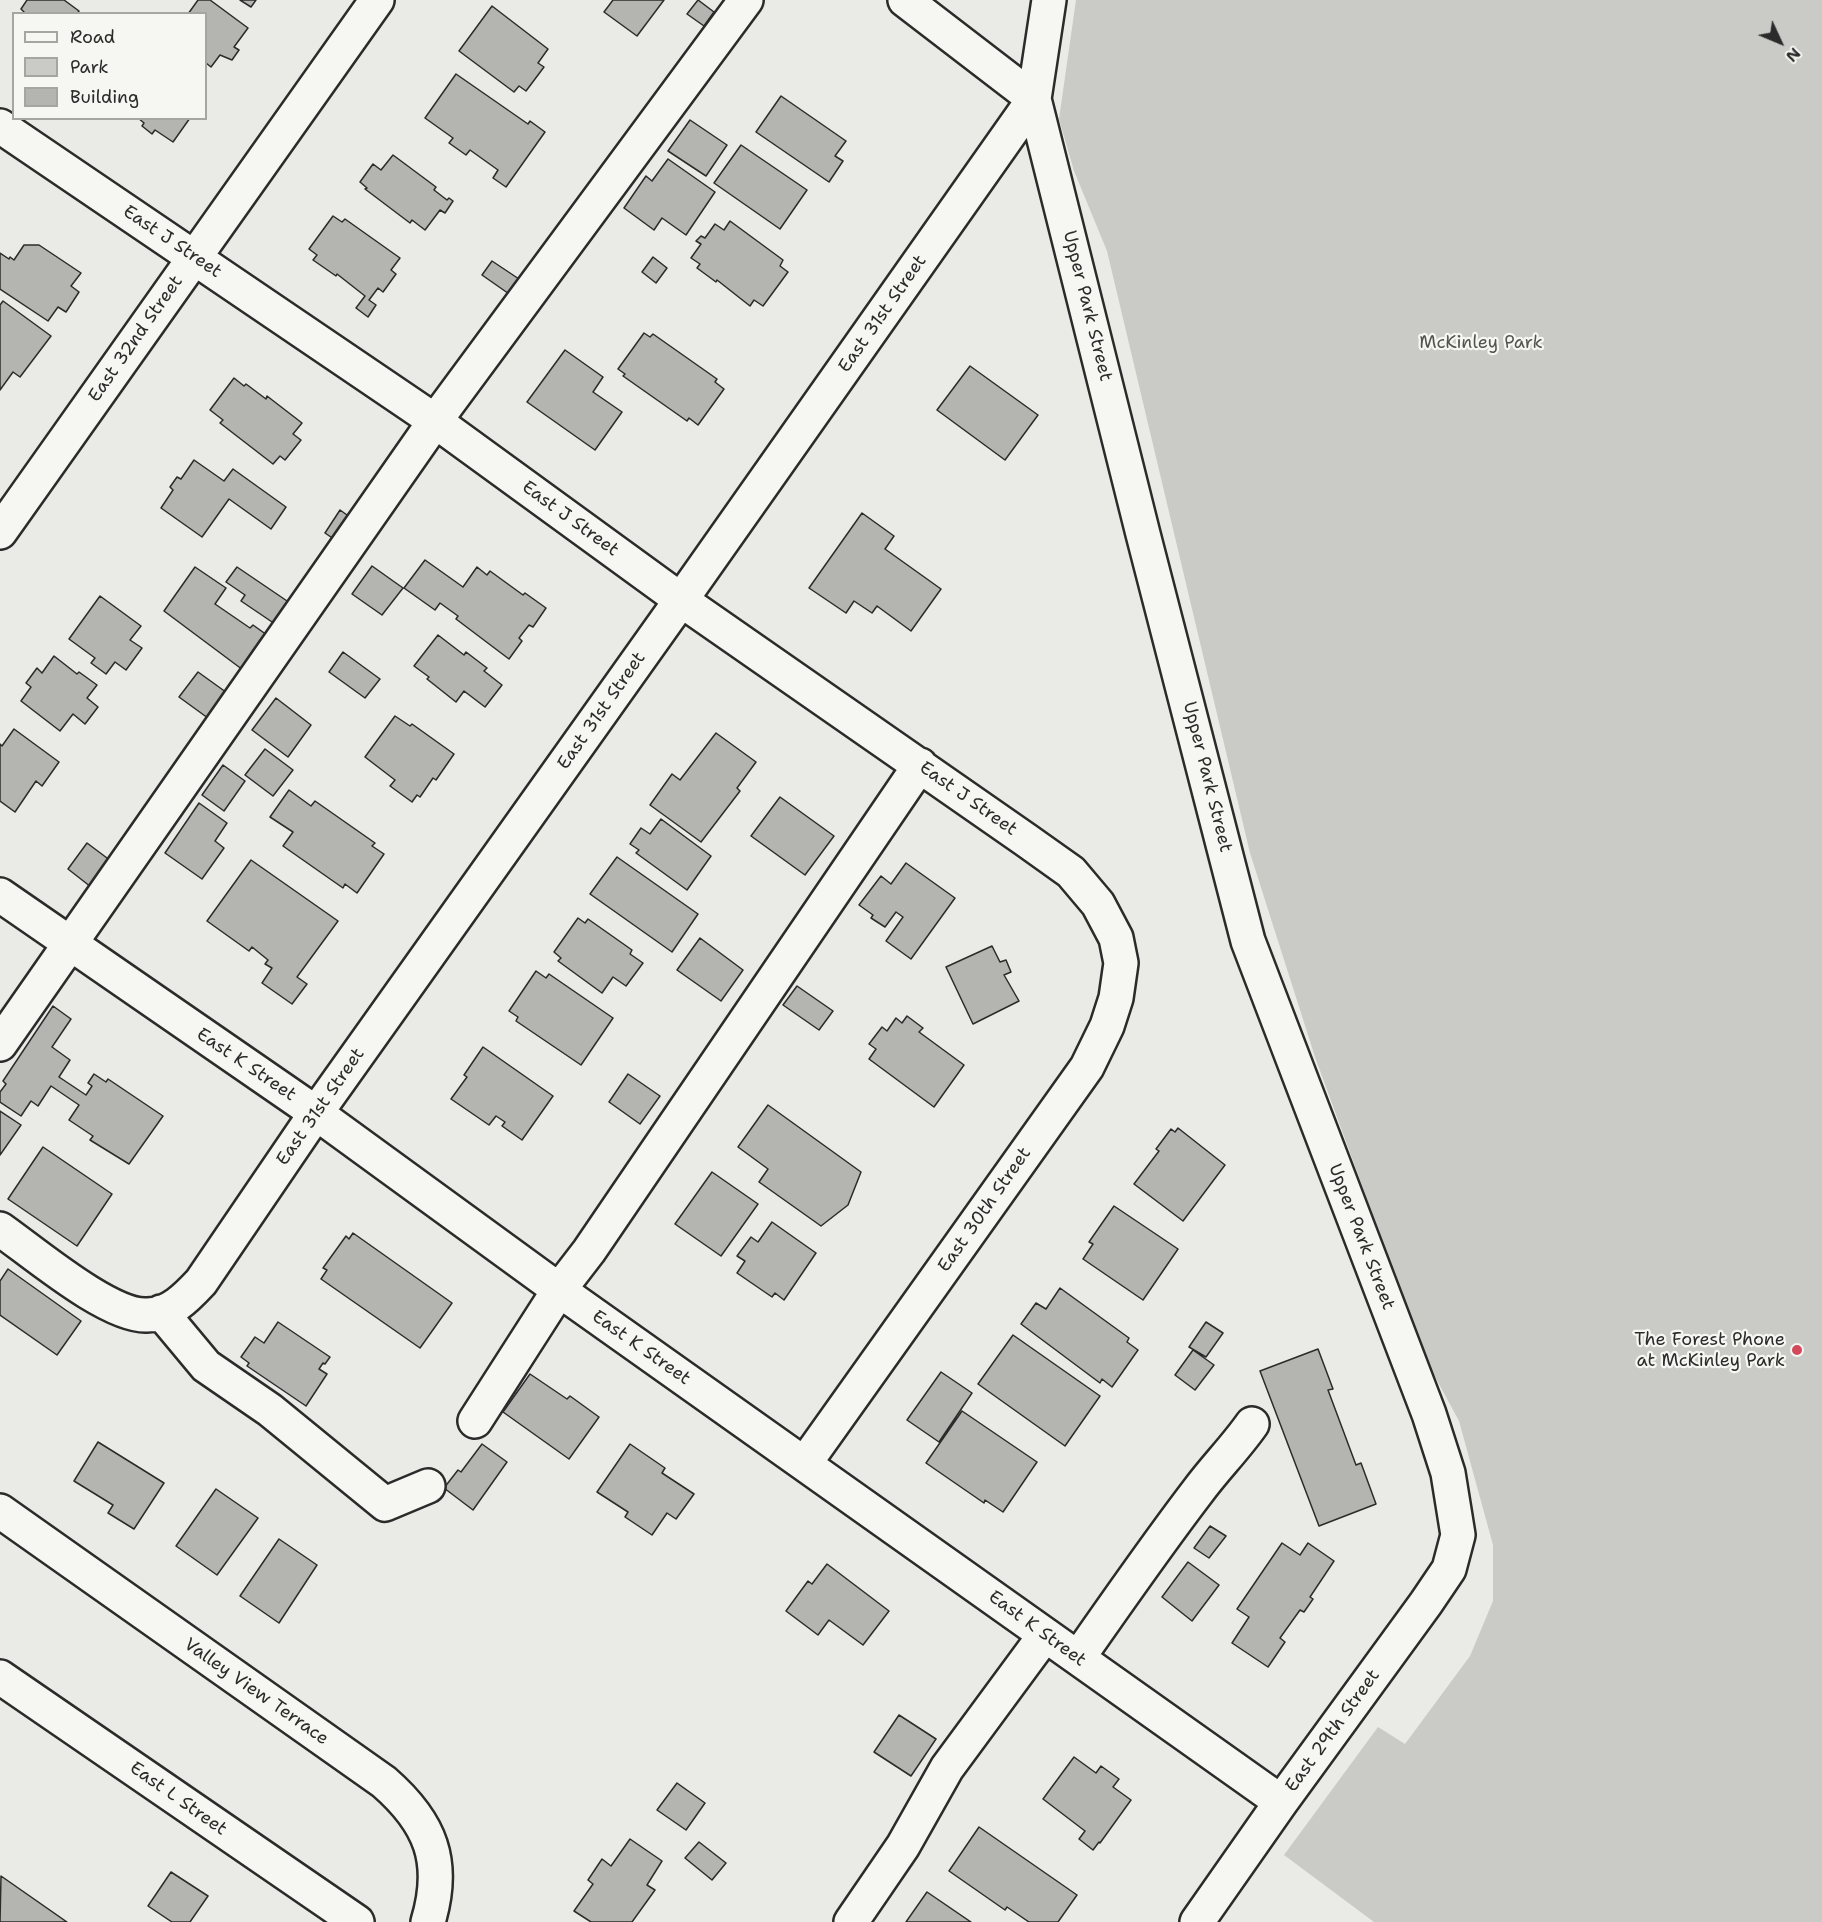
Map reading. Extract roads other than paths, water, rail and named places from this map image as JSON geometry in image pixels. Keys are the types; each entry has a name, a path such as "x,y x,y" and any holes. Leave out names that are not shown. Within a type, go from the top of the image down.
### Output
{"street":[{"name":"East 32nd Street","path":"0,532 377,0"},
{"path":"0,1044 435,422 746,0"},
{"path":"905,0 1034,99"},
{"name":"Upper Park Street","path":"1049,0 1034,99 1248,941 1429,1414 1448,1473 1458,1535"},
{"name":"East 31st Street","path":"161,1312 177,1304 201,1282 316,1113 1034,99"},
{"name":"East J Street","path":"0,126 435,422 681,600 1071,872 1098,904 1116,938"},
{"path":"476,1421 559,1290 589,1251 920,765"},
{"name":"East K Street","path":"0,895 316,1113 559,1290 1281,1802"},
{"name":"East 30th Street","path":"805,1463 1087,1067 1107,1026 1116,998 1121,963 1116,938"},
{"path":"0,1229 102,1302 131,1314 147,1316 161,1312 206,1366 270,1410 385,1504 428,1486"},
{"path":"1078,1659 1200,1488 1236,1447 1252,1424"},
{"name":"Valley View Terrace","path":"0,1511 384,1782 403,1798 426,1832 432,1853 436,1881 428,1922"},
{"name":"East 29th Street","path":"1197,1922 1449,1569 1458,1535"},
{"path":"852,1922 903,1846 947,1768 1045,1635"},
{"name":"East L Street","path":"0,1677 357,1922"}],"place":[{"name":"The Forest Phone at McKinley Park","path":"1797,1350"}],"park label":[{"name":"McKinley Park","path":"1481,343"}]}
